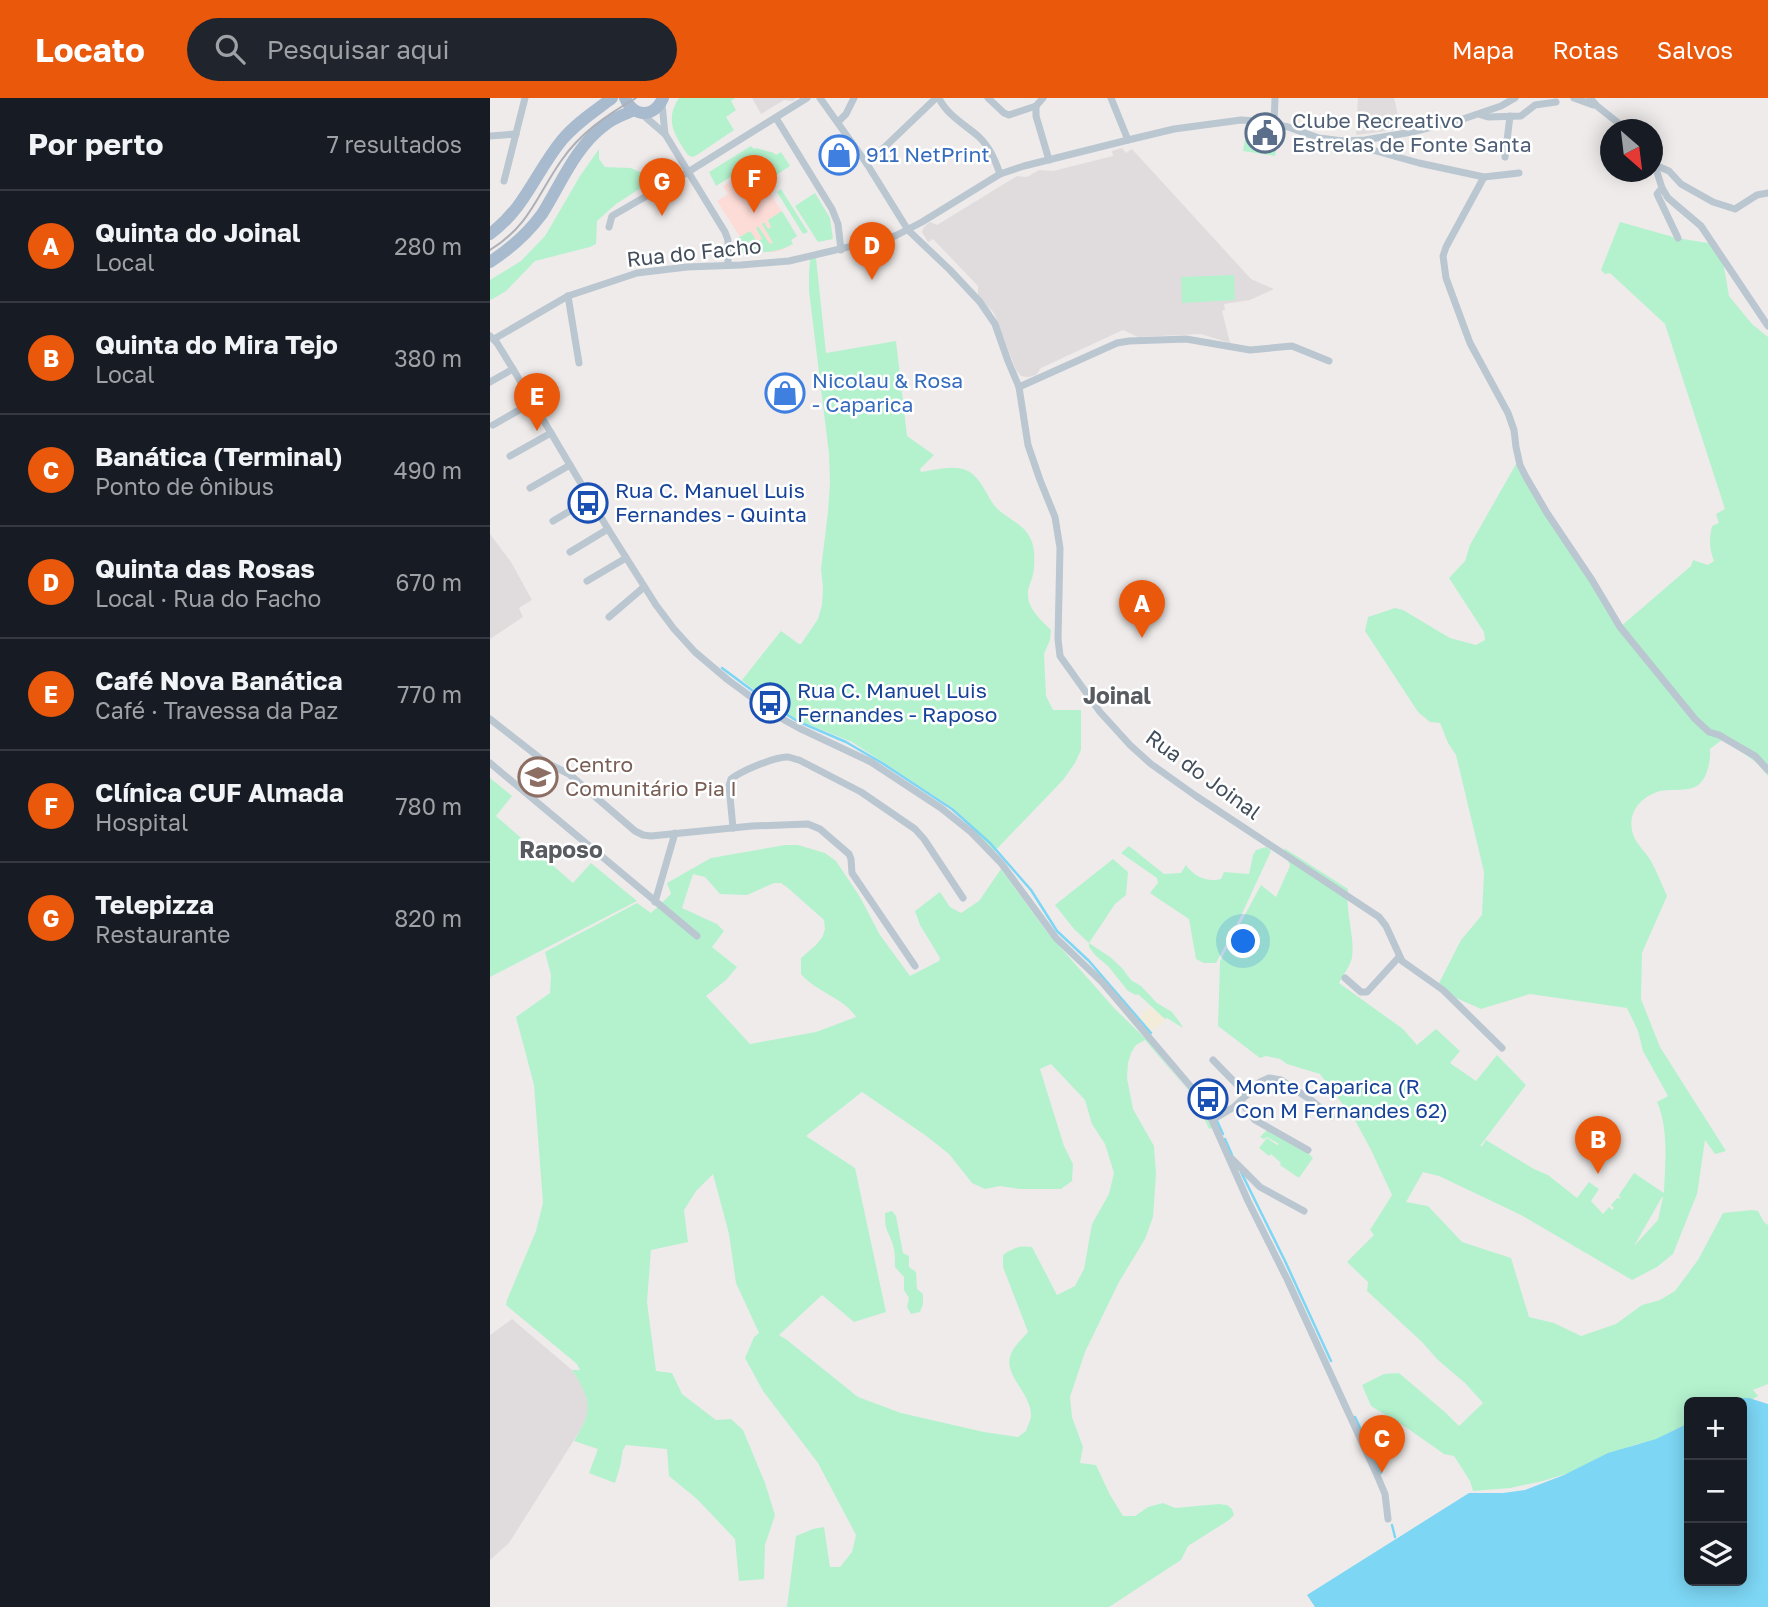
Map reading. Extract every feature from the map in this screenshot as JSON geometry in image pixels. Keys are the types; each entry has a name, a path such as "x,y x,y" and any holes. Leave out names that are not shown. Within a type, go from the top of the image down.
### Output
{"main road":[{"path":"490,234 513,214 563,138 578,123 612,98"},
{"path":"625,98 637,111 645,113 654,110 663,99"},
{"path":"490,262 512,246 533,225 573,159 597,131 612,120 637,111"}],"street":[{"path":"609,227 612,216 807,98"},
{"name":"Rua do Joinal","path":"820,98 867,164 908,230 950,270 995,324 1019,387 1028,445 1055,517 1060,548 1060,656 1100,712 1151,764 1379,917 1402,961 1443,990 1502,1048"},
{"path":"838,122 846,114 853,98"},
{"path":"867,164 937,98 991,151 1000,174"},
{"path":"988,98 1009,115 1036,106 1043,98"},
{"path":"1111,98 1128,140"},
{"path":"1274,124 1275,98"},
{"path":"1326,139 1365,140 1391,136 1478,114 1515,98"},
{"path":"1574,98 1597,106"},
{"path":"1590,98 1613,119"},
{"path":"663,99 665,134"},
{"path":"504,181 522,100"},
{"path":"1478,114 1488,117 1521,116 1535,105 1556,102"},
{"path":"1036,106 1036,116 1049,160"},
{"path":"637,111 665,134 725,232 728,240 728,265"},
{"path":"1505,157 1510,116"},
{"path":"776,118 832,209 838,224 841,250"},
{"name":"Rua do Facho","path":"492,338 568,296 637,273 789,261 895,236 1000,174 1174,129 1241,120 1274,124 1326,139"},
{"path":"490,136 516,134"},
{"path":"1326,139 1347,148 1365,148 1484,177 1519,173"},
{"path":"1663,168 1681,184 1726,207 1735,209 1757,195 1768,193"},
{"path":"1484,177 1446,247 1444,265 1446,278 1478,360 1495,388 1514,430 1520,465 1620,628 1709,733 1719,735 1755,756 1768,770"},
{"path":"1660,182 1668,198 1693,218 1707,234 1768,326"},
{"path":"1662,188 1657,194 1678,238"},
{"path":"568,296 579,363"},
{"path":"492,338 644,586 674,629 695,652 727,680 788,723 881,768 941,808 971,832 1012,877 1056,937 1102,982 1197,1094 1212,1120 1377,1475 1385,1494 1388,1519"},
{"path":"1019,387 1117,343 1129,341 1186,339 1243,350 1292,345 1329,360"},
{"path":"490,382 513,369"},
{"path":"493,425 533,402"},
{"path":"510,456 551,433"},
{"path":"530,488 570,465"},
{"path":"553,521 590,499"},
{"path":"570,552 608,529"},
{"path":"587,581 626,558"},
{"path":"609,617 644,586"},
{"path":"490,719 545,762 569,774 635,831 651,836 804,824 820,829 849,854 852,873 915,966"},
{"path":"733,828 729,786 731,779 743,771 780,758 797,759 861,792 915,830 924,839 963,898"},
{"path":"490,763 697,936"},
{"path":"655,902 675,833"},
{"path":"1345,978 1361,992 1367,992 1399,957"},
{"path":"1213,1060 1244,1099 1255,1120 1308,1150"},
{"path":"1212,1120 1227,1113 1263,1080 1269,1078 1277,1079 1311,1100 1331,1117"},
{"path":"1228,1156 1260,1187 1304,1211"}],"shaded area":[{"path":"752,98 797,98 793,101 784,100 761,114"},
{"path":"1358,98 1394,98 1401,129 1356,135"},
{"path":"1122,148 1126,153 1132,149 1251,279 1274,289 1250,300 1224,304 1225,310 1222,311 1230,343 1201,334 1138,337 1123,330 1041,368 1036,375 1021,376 1016,370 994,313 978,296 978,286 933,239 928,242 922,232 924,227 930,222 937,225 1017,176 1027,177 1039,170 1053,171 1113,156 1112,151"},
{"path":"759,175 797,236 791,240 793,244 782,250 738,252 735,240 740,237 717,201 728,194 723,186 730,182 735,190"},
{"path":"490,534 511,562 532,600 519,608 523,617 490,639"},
{"path":"512,1319 572,1370 585,1390 589,1411 581,1429 509,1543 490,1560 490,1335"}],"green space":[{"path":"679,98 735,98 731,101 736,110 726,117 734,130 697,155 688,155 673,128 672,114"},
{"path":"1246,133 1278,138 1275,156 1243,151"},
{"path":"751,146 776,155 781,152 790,166 776,175 764,156 716,186 709,172"},
{"path":"599,149 599,159 605,167 631,168 655,179 616,204 597,221 596,244 535,261 506,291 491,300 490,280 521,261 545,236"},
{"path":"781,189 808,232 803,234 777,192"},
{"path":"815,193 830,218 833,239 818,242 795,206"},
{"path":"782,211 797,236 791,240 793,244 768,252 737,251 735,240 750,231 757,241 762,239 756,228 758,226 770,244 773,243 762,224 764,222 768,229 771,227 768,220"},
{"path":"1620,222 1677,238 1714,244 1722,256 1729,296 1752,324 1768,337 1768,776 1757,763 1723,739 1710,749 1710,759 1703,781 1695,787 1650,795 1639,803 1632,820 1634,838 1651,861 1667,896 1642,953 1641,999 1660,1047 1726,1151 1715,1154 1705,1140 1697,1194 1673,1254 1657,1267 1632,1280 1521,1215 1439,1176 1423,1172 1406,1202 1428,1206 1462,1242 1511,1258 1529,1317 1554,1323 1581,1336 1616,1324 1642,1305 1660,1300 1675,1291 1698,1260 1723,1213 1758,1211 1768,1225 1768,1384 1753,1390 1758,1396 1747,1402 1747,1397 1684,1397 1684,1427 1543,1481 1510,1488 1473,1491 1470,1481 1454,1456 1444,1454 1371,1406 1362,1385 1384,1374 1399,1373 1459,1426 1483,1403 1367,1291 1368,1282 1347,1262 1374,1235 1370,1230 1392,1195 1356,1122 1320,1074 1287,1064 1280,1059 1266,1056 1260,1058 1218,1026 1220,961 1261,885 1276,897 1290,866 1284,848 1348,889 1352,958 1339,983 1403,1029 1417,1045 1436,1029 1460,1051 1450,1063 1476,1081 1497,1055 1526,1085 1480,1146 1486,1140 1548,1175 1577,1198 1589,1182 1599,1189 1591,1201 1603,1214 1609,1207 1612,1210 1614,1208 1611,1205 1617,1198 1620,1199 1619,1195 1634,1173 1664,1193 1665,1135 1657,1102 1668,1096 1643,1051 1638,1031 1627,1008 1530,994 1481,1009 1436,989 1461,940 1482,915 1484,872 1456,755 1440,723 1430,722 1418,712 1365,631 1368,617 1395,608 1450,638 1476,645 1485,640 1484,632 1449,578 1465,561 1470,545 1516,464 1520,465 1620,627 1691,566 1693,560 1708,565 1714,561 1710,535 1712,526 1719,523 1716,514 1725,509 1665,324 1610,273 1605,274 1601,270","holes":["1662,1197 1663,1197 1658,1220 1634,1246"]},
{"path":"816,258 826,353 896,341 907,436 934,455 920,469 921,472 951,468 968,471 980,482 994,505 1029,535 1034,558 1028,590 1030,605 1051,630 1044,654 1046,696 1053,710 1081,710 1081,750 1075,763 1063,780 990,856 966,820 953,808 852,742 798,720 742,680 781,631 801,644 818,619 822,605 821,569 830,482 809,291 810,259"},
{"path":"1234,275 1235,300 1182,303 1181,277"},
{"path":"490,778 512,796 496,816 573,883 591,863 637,901 490,977"},
{"path":"785,845 798,845 825,853 836,861 860,897 880,935 910,976 940,958 920,925 915,911 940,892 950,907 961,913 979,901 1001,869 1047,932 1114,1008 1147,1040 1196,1100 1145,1040 1136,1045 1128,1063 1127,1078 1133,1109 1154,1146 1156,1174 1153,1217 1145,1239 1119,1282 1085,1352 1070,1397 1072,1417 1083,1447 1080,1463 1096,1465 1123,1516 1135,1516 1148,1507 1163,1503 1175,1508 1227,1505 1234,1515 1188,1546 1181,1560 1109,1607 787,1607 796,1536 824,1527 830,1567 840,1567 852,1552 856,1535 818,1463 763,1391 745,1358 754,1337 759,1333 736,1283 729,1234 713,1174 696,1191 684,1210 688,1242 651,1250 647,1302 656,1371 672,1373 682,1394 716,1420 731,1419 743,1430 775,1515 765,1545 764,1579 739,1581 735,1539 697,1499 669,1476 667,1449 626,1445 615,1483 589,1473 598,1449 574,1441 585,1421 588,1406 572,1370 580,1370 577,1364 506,1305 536,1231 543,1203 534,1085 516,1017 550,993 551,975 545,952 637,903 651,913 671,894 667,883 711,858","holes":["693,874 705,877 720,894 747,895 774,883 781,883 788,888 824,920 823,936 801,958 801,974 814,986 851,1010 856,1017 816,1032 750,1044 706,996 737,967 712,947 724,931 717,924 682,908","1051,1064 1085,1100 1092,1124 1105,1144 1114,1173 1109,1194 1092,1224 1084,1269 1075,1286 1057,1295 1032,1247 1024,1246 1003,1255 1003,1267 1028,1332 1014,1348 1009,1361 1013,1376 1030,1407 1031,1417 1026,1431 1018,1437 984,1432 901,1413 858,1397 779,1335 822,1295 854,1322 886,1312 855,1168 806,1136 862,1092 949,1154 972,1183 985,1189 1000,1186 1061,1189 1072,1181 1073,1164 1064,1146 1040,1069"]},
{"path":"1129,846 1164,874 1181,873 1186,865 1197,875 1211,880 1221,879 1224,872 1249,874 1256,850 1266,847 1271,851 1216,963 1204,963 1196,959 1189,919 1150,893 1158,883 1157,878 1121,853"},
{"path":"1113,859 1128,872 1126,895 1115,904 1089,943 1055,905"},
{"path":"1089,943 1110,957 1157,1003 1172,1012 1183,1028 1165,1019 1138,994 1128,991 1108,966 1096,956"},
{"path":"1196,1100 1212,1128 1209,1129"},
{"path":"1268,1129 1313,1158 1299,1178 1280,1165 1271,1154 1269,1156 1259,1148 1267,1138 1279,1144 1267,1137 1260,1137"},
{"path":"892,1211 896,1216 903,1253 909,1256 909,1267 916,1272 917,1289 923,1294 920,1312 911,1314 907,1307 909,1298 904,1290 904,1277 895,1267 894,1248 885,1219 885,1213"}],"sand":[{"path":"1150,1007 1166,1020 1152,1032 1139,1017"}],"water":[{"path":"1747,1398 1768,1404 1768,1607 1315,1607 1307,1595 1469,1493 1525,1490 1564,1475 1608,1453 1656,1439 1684,1425 1684,1586 1747,1586"}],"waterway":[{"path":"722,668 797,721 846,742 952,809 990,843 1031,890 1057,931 1089,961 1151,1033"},
{"path":"1217,1121 1223,1134"},
{"path":"1225,1139 1232,1155"},
{"path":"1241,1172 1331,1361"},
{"path":"1355,1417 1381,1473"},
{"path":"1392,1525 1395,1537"}],"tram line":[{"path":"490,250 523,220 568,151 585,133 636,98"}],"place":[{"name":"Clube Recreativo Estrelas de Fonte Santa","path":"1265,133"},
{"name":"911 NetPrint","path":"839,155"},
{"name":"Clínica CUF Almada","path":"754,213"},
{"name":"Telepizza","path":"662,216"},
{"name":"Quinta das Rosas","path":"872,280"},
{"name":"Nicolau & Rosa - Caparica","path":"785,393"},
{"name":"Café Nova Banática","path":"537,431"},
{"name":"Rua C. Manuel Luis Fernandes - Quinta","path":"588,503"},
{"name":"Quinta do Joinal","path":"1142,638"},
{"name":"Rua C. Manuel Luis Fernandes - Raposo","path":"770,703"},
{"name":"Centro Comunitário Pia I","path":"538,777"},
{"name":"Monte Caparica (R Con M Fernandes 62)","path":"1208,1099"},
{"name":"Quinta do Mira Tejo","path":"1598,1174"},
{"name":"Banática (Terminal)","path":"1382,1473"}],"district":[{"name":"Joinal","path":"1117,696"},
{"name":"Raposo","path":"561,850"}]}
